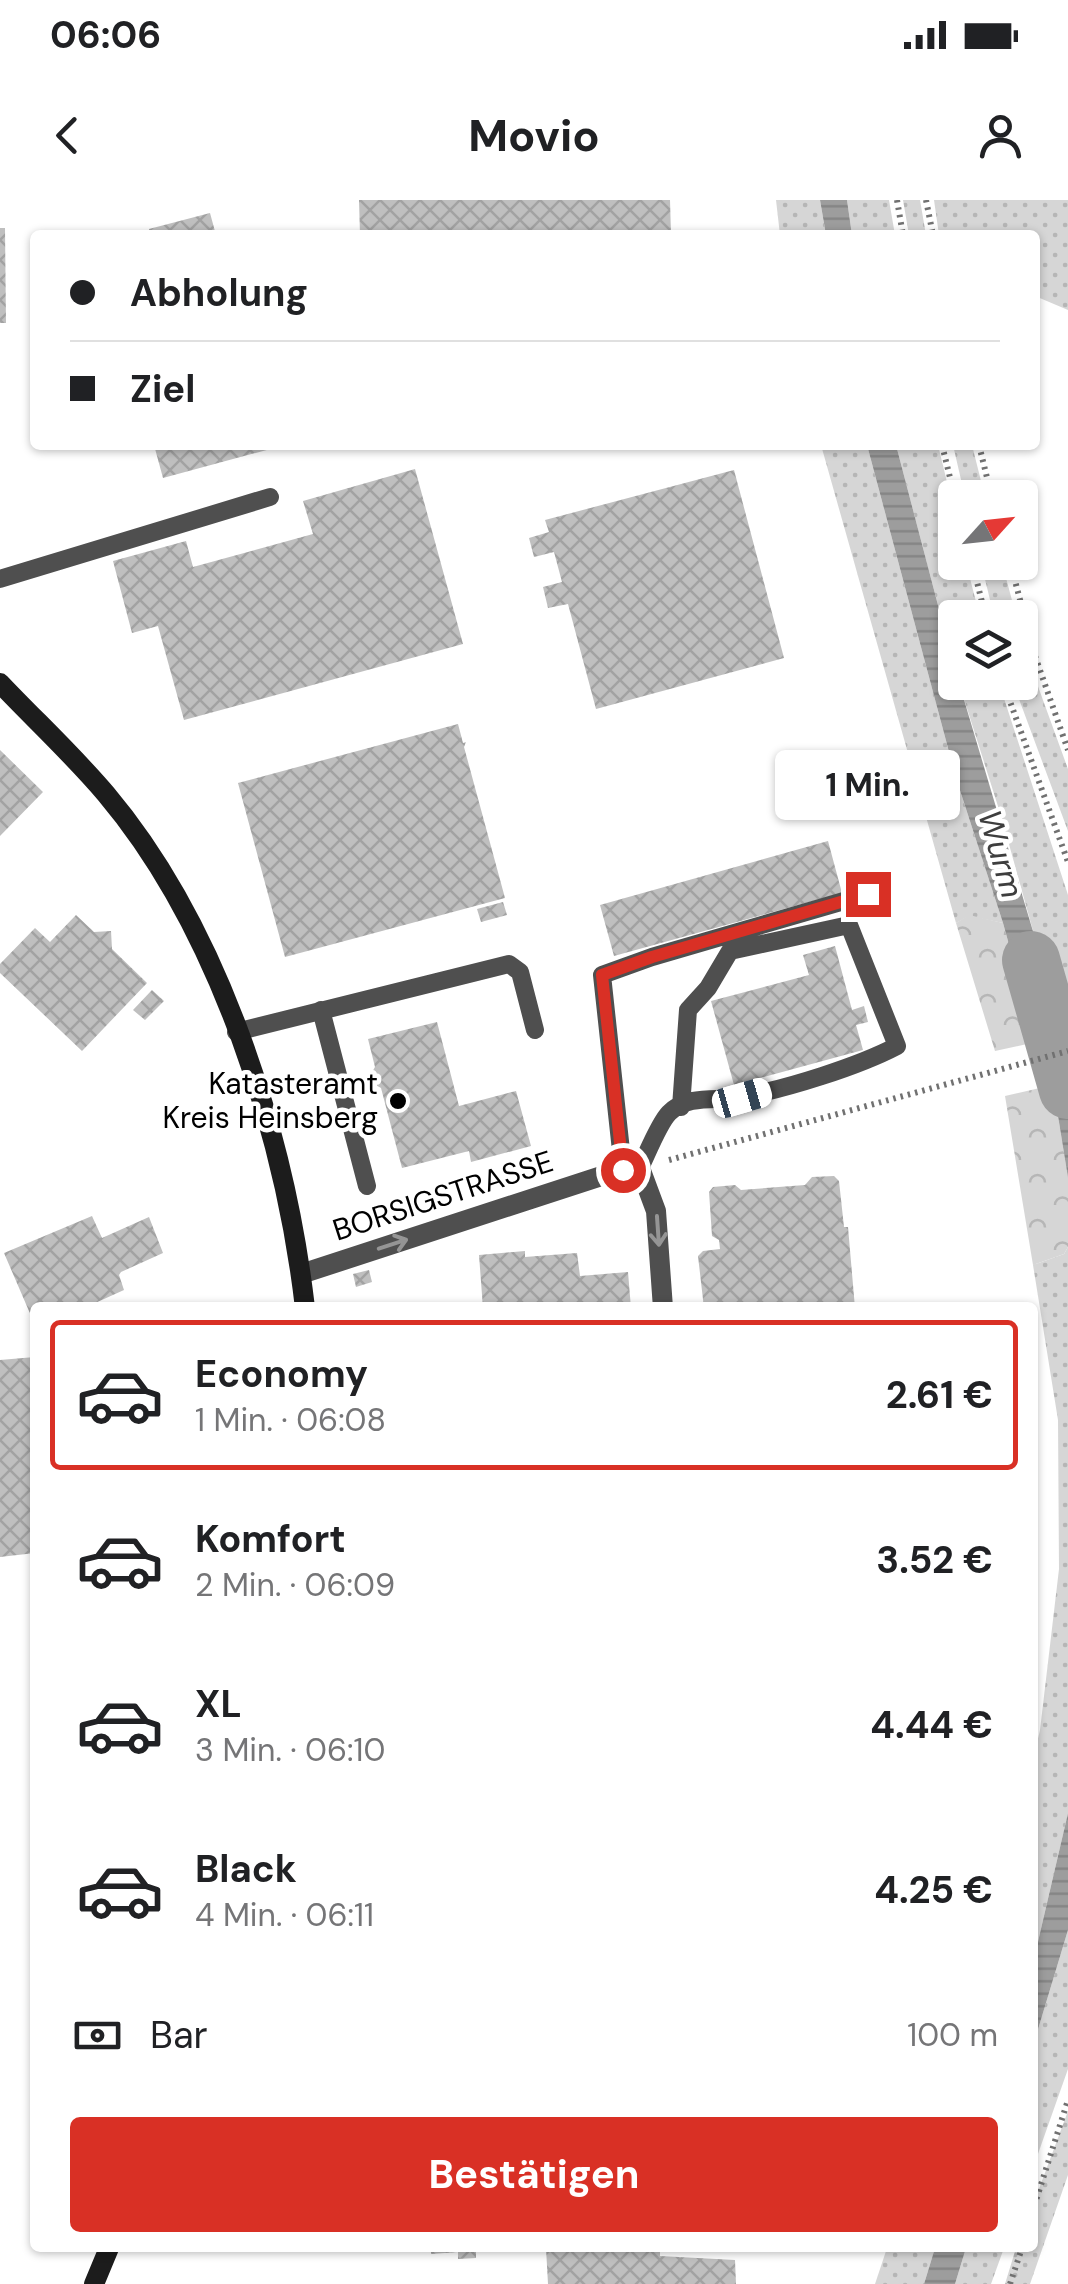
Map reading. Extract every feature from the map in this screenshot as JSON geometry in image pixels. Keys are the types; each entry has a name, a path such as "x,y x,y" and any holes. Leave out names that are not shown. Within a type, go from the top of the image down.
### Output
{"street":[{"name":"BORSIGSTRASSE","path":"0,684 106,794 162,871 217,980 272,1132 303,1302"},
{"name":"BORSIGSTRASSE","path":"301,1274 632,1169"},
{"path":"632,1169 656,1211 664,1302"},
{"path":"94,2284 107,2252"}],"lane":[{"path":"0,579 270,498"},
{"path":"632,1169 602,975 868,894"},
{"path":"632,1169 668,1113 681,1107 694,1100 742,1098 870,1060 897,1046 849,925 730,951 708,988 688,1010 681,1107"},
{"path":"236,1032 510,964 520,972 535,1030"},
{"path":"322,1010 368,1186"}],"path":[{"path":"897,200 902,230"},
{"path":"926,200 932,230"},
{"path":"943,450 951,480"},
{"path":"979,450 987,480"},
{"path":"1015,580 1035,656 1068,750"},
{"path":"1010,700 1068,862"},
{"path":"632,1169 1068,1051"},
{"path":"1038,2194 1068,2100"},
{"path":"1010,2284 1021,2252"}],"green space":[{"path":"776,200 820,200 825,230 779,230"},
{"path":"847,200 889,200 894,230 851,230"},
{"path":"903,200 920,200 925,230 908,230"},
{"path":"934,200 1068,200 1068,310 1040,298 1040,230 938,230"},
{"path":"822,450 868,450 956,778 1003,923 969,916 956,923"},
{"path":"897,450 939,450 946,480 938,480 938,580 970,580 976,600 938,600 938,605"},
{"path":"954,450 973,450 981,480 961,480"},
{"path":"985,580 1007,580 1012,600 990,600"},
{"path":"1038,686 1068,769 1068,831 1019,700 1038,700"},
{"path":"964,700 1005,700 1068,895 1068,987 1056,993 1055,1010"},
{"path":"969,915 1003,923 1036,1042 995,1051 956,923"},
{"path":"1068,987 1068,1030 1063,1032 1055,1010 1056,993"},
{"path":"1053,1085 1068,1178 1068,1247 1064,1254 1033,1265 1005,1096"},
{"path":"1068,1247 1068,1813 1038,1942 1038,1739 1059,1569 1058,1420 1033,1265 1064,1254"},
{"path":"1068,1930 1068,2069 1038,2154 1038,2029"},
{"path":"1068,2111 1068,2175 1030,2284 1005,2284 1015,2252 1038,2252 1038,2192"},
{"path":"886,2252 934,2252 924,2284 875,2284"},
{"path":"965,2252 1003,2252 991,2284 955,2284"}],"water":[{"path":"820,200 847,200 851,230 825,230"},
{"path":"868,450 897,450 938,605 938,700 964,700 1063,1032 1036,1042 956,778"},
{"path":"1068,1077 1068,1178 1053,1085"},
{"path":"1068,1813 1068,1930 1038,2029 1038,1942"},
{"path":"934,2252 965,2252 955,2284 924,2284"}],"building":[{"path":"359,200 670,200 671,230 360,230"},
{"path":"210,213 215,230 149,230"},
{"path":"0,228 5,228 6,323 0,323"},
{"path":"155,450 267,450 163,478"},
{"path":"415,469 463,644 184,720 158,626 132,633 113,561 186,541 193,567 313,534 303,501"},
{"path":"734,470 784,658 596,709 568,604 548,608 543,587 562,582 554,552 534,557 529,538 549,532 545,520"},
{"path":"458,724 463,743 466,742 464,747 505,898 285,957 238,783"},
{"path":"0,750 43,792 0,836"},
{"path":"828,841 842,893 614,956 600,905"},
{"path":"503,902 507,915 481,922 477,909"},
{"path":"76,915 94,932 111,931 112,949 147,983 82,1051 0,973 0,964 35,928 50,942"},
{"path":"835,946 852,1010 864,1006 868,1022 856,1025 863,1050 734,1085 711,1001 809,975 803,955"},
{"path":"152,990 164,1001 145,1020 133,1010"},
{"path":"437,1022 459,1106 516,1091 531,1146 471,1162 469,1151 402,1168 381,1088 374,1084 371,1074 375,1067 368,1039"},
{"path":"834,1176 839,1181 844,1227 848,1227 854,1302 703,1302 698,1256 703,1251 720,1249 719,1240 712,1236 709,1192 713,1187 735,1185 741,1190 805,1185 812,1177"},
{"path":"92,1216 102,1238 149,1217 163,1253 121,1272 124,1290 97,1302 30,1302 30,1313 4,1253"},
{"path":"525,1251 525,1257 577,1253 580,1276 628,1272 630,1302 483,1302 479,1255"},
{"path":"369,1270 372,1282 356,1287 353,1274"},
{"path":"30,1357 30,1554 0,1557 0,1360"},
{"path":"458,2252 476,2252 476,2258 458,2259"},
{"path":"546,2252 660,2252 660,2256 735,2260 736,2284 548,2284"}],"waterway":[{"name":"Wurm","path":"1031,960 1068,1090"}],"place":[{"name":"Katasteramt Kreis Heinsberg","path":"398,1101"}],"route":[{"path":"623,1170 602,975 868,894"}]}
